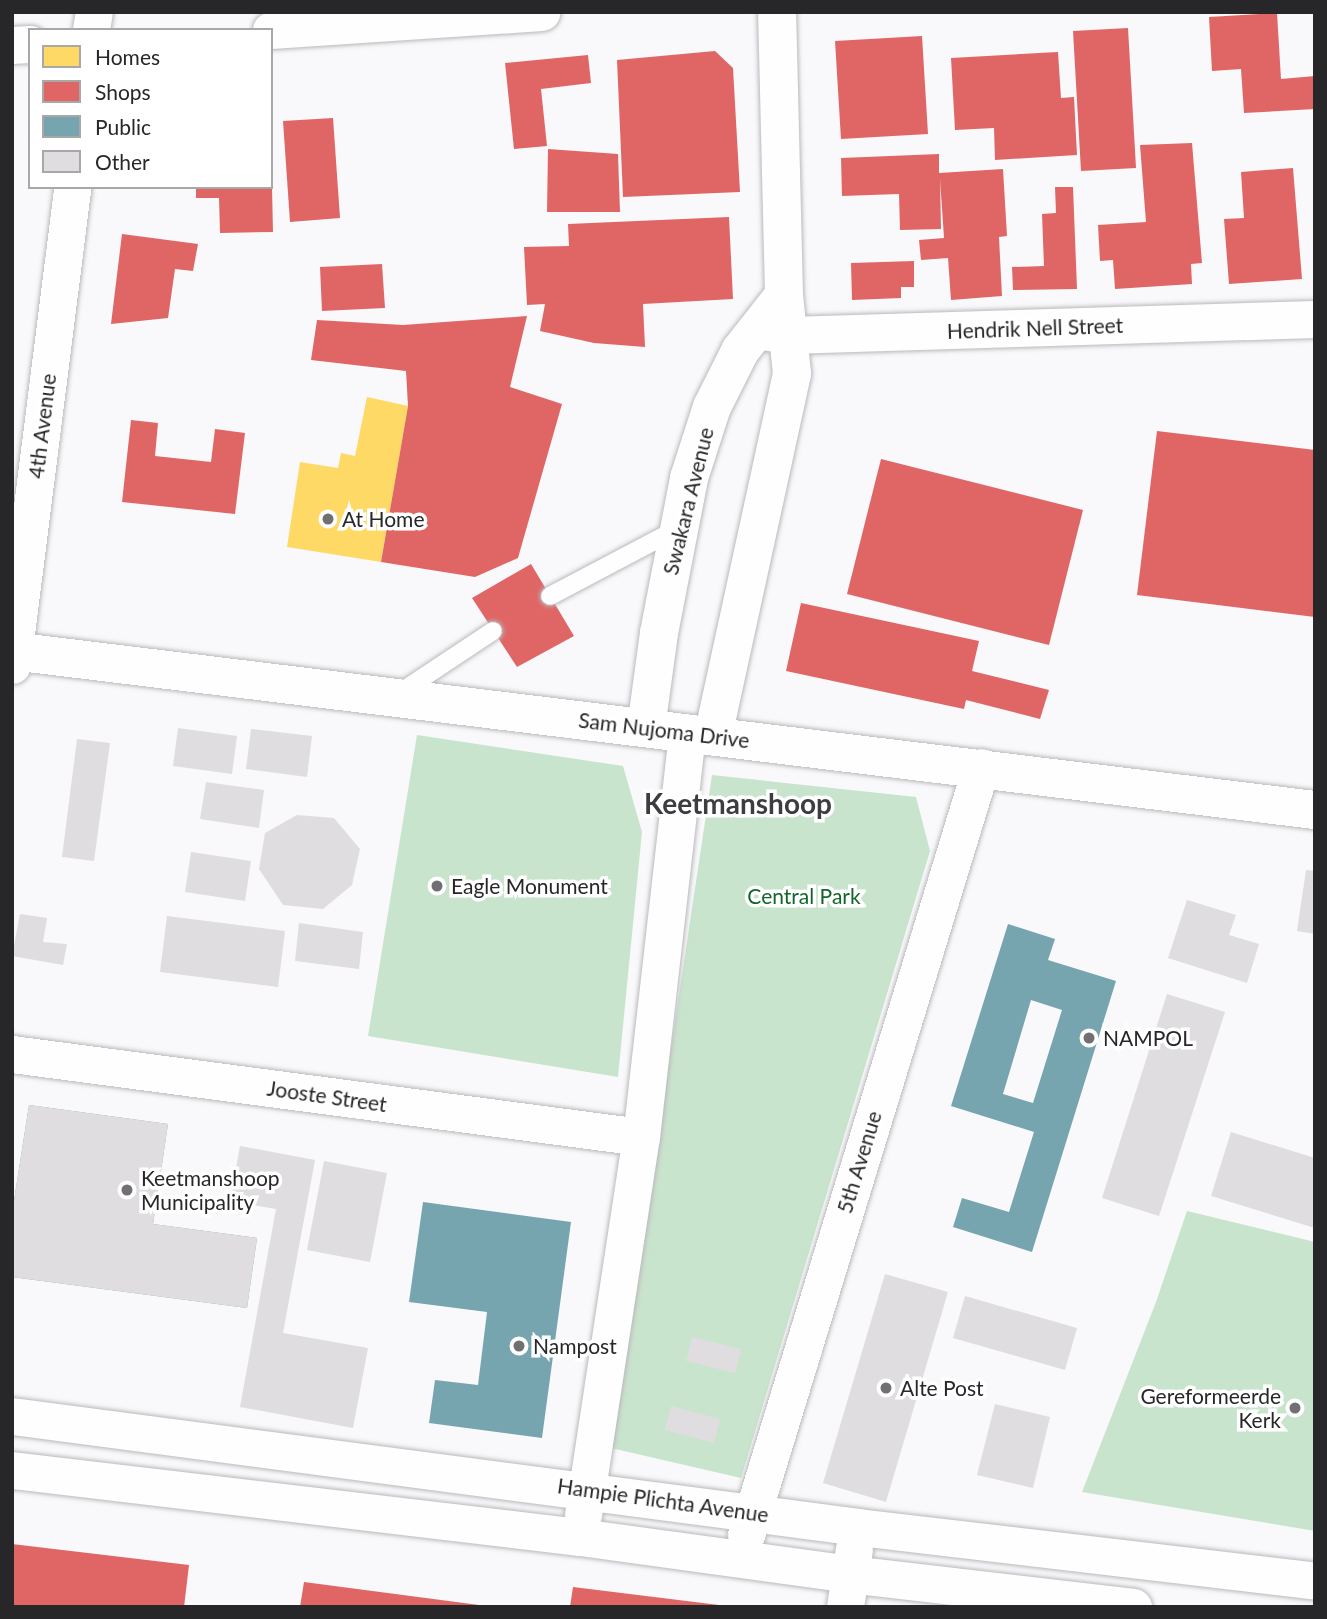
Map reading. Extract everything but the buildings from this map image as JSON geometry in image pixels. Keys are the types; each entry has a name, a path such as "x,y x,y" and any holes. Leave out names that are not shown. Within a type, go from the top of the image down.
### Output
{"main road":[{"path":"700,735 792,374 772,333 784,295 777,12"},
{"name":"Swakara Avenue","path":"646,728 677,529 712,407 740,351 772,333"},
{"name":"Sam Nujoma Drive","path":"13,656 981,766 1315,810"}],"street":[{"path":"273,30 541,12"},
{"name":"4th Avenue","path":"13,656 72,189"},
{"name":"Hendrik Nell Street","path":"772,333 1315,319"},
{"path":"580,1536 700,735"},
{"name":"5th Avenue","path":"740,1558 751,1511 981,766"},
{"name":"Jooste Street","path":"12,1054 641,1137"},
{"name":"Hampie Plichta Avenue","path":"12,1416 858,1527 1315,1581"},
{"path":"12,1470 580,1536 740,1558 847,1590 1133,1607"},
{"path":"847,1590 858,1527"}],"lane":[{"path":"550,596 677,529"},
{"path":"392,697 493,631"}],"green space":[{"path":"417,735 623,766 642,832 618,1077 368,1036"},
{"name":"Central Park","path":"712,775 916,797 930,851 741,1478 611,1448"},
{"path":"1187,1211 1315,1242 1315,1531 1082,1492 1156,1302"}],"place":[{"name":"At Home","path":"328,519"},
{"name":"Eagle Monument","path":"437,886"},
{"name":"NAMPOL","path":"1089,1038"},
{"name":"Keetmanshoop Municipality","path":"127,1190"},
{"name":"Nampost","path":"519,1346"},
{"name":"Alte Post","path":"886,1388"},
{"name":"Gereformeerde Kerk","path":"1295,1408"}],"district":[{"name":"Keetmanshoop","path":"738,803"}]}
